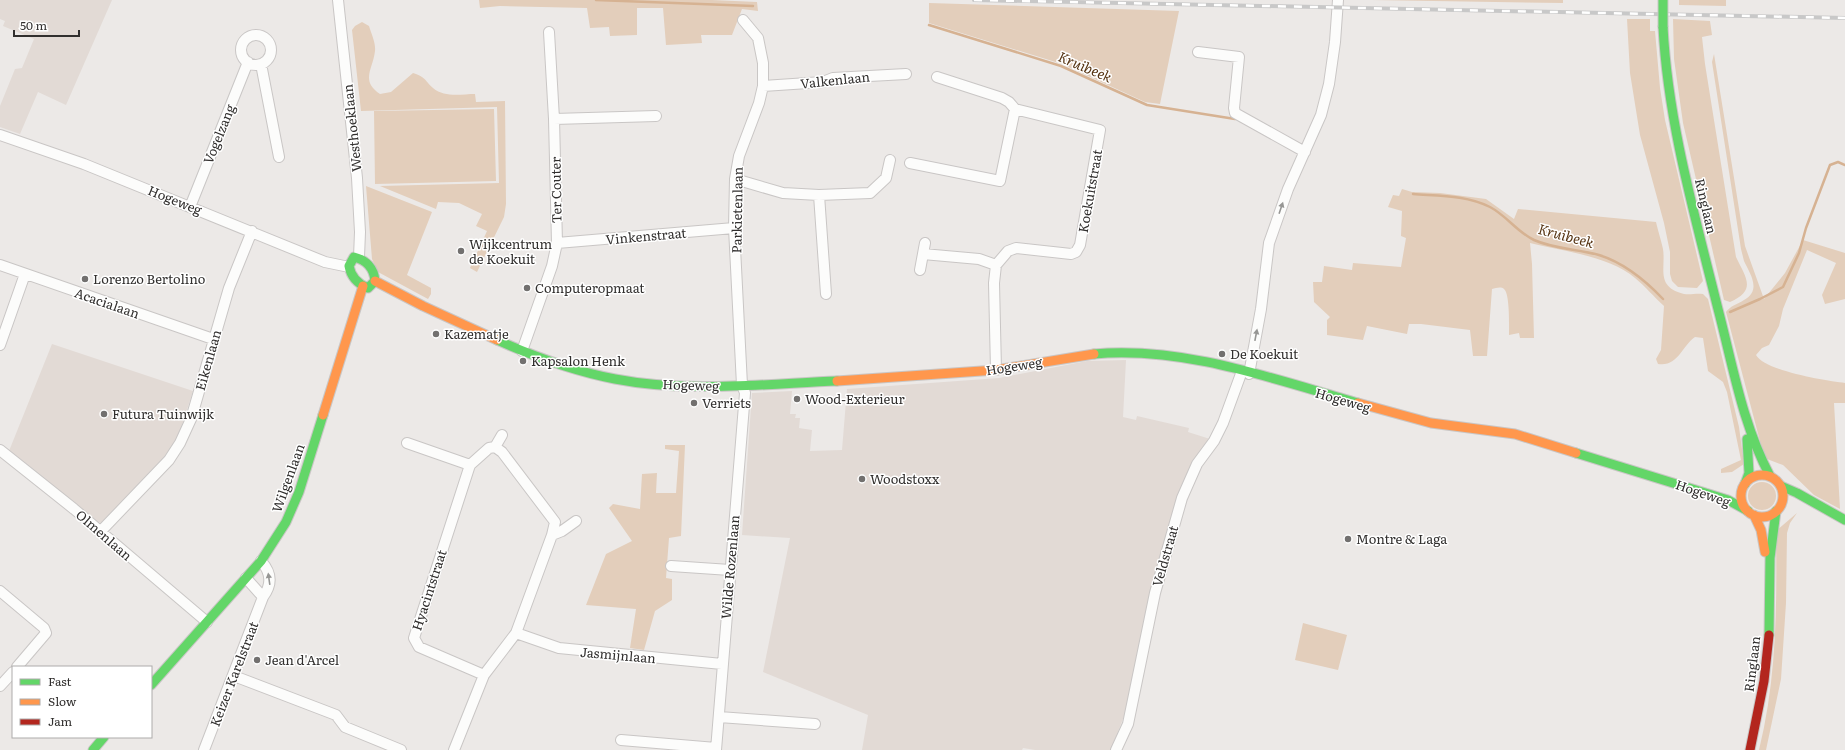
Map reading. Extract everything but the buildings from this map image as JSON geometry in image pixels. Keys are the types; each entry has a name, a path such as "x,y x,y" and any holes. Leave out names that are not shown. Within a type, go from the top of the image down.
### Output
{"street":[{"name":"Veldstraat","path":"1116,750 1128,724 1155,593 1182,498 1197,464 1214,441 1246,372 1261,309 1269,243 1288,189 1321,115 1329,84 1335,42 1338,0"},
{"name":"Ringlaan","path":"1663,0 1663,27 1669,92 1677,137 1744,415 1758,456 1770,476 1781,486 1786,506 1772,529 1771,580 1766,667 1750,750"},
{"name":"Westhoeklaan","path":"338,1 357,178 360,232 359,257"},
{"name":"Parkietenlaan","path":"742,385 734,228 735,179 739,156 764,86 758,38 743,20"},
{"name":"Ter Couter","path":"522,351 552,266 557,243 554,119 549,32"},
{"path":"258,35 267,40 271,49 269,57 261,64 253,64 248,62 243,57 241,47 247,38 258,35"},
{"path":"1198,52 1239,57 1234,108 1235,113 1305,152"},
{"name":"Vogelzang","path":"190,206 248,62"},
{"path":"261,64 279,157"},
{"name":"Valkenlaan","path":"764,86 823,82 832,78 906,74"},
{"name":"Koekuitstraat","path":"937,77 1002,98 1009,102 1015,109 1100,130 1080,246 1076,252 1071,254 1016,248 1008,251 996,266"},
{"path":"910,163 1000,181 1015,109"},
{"path":"554,119 656,116"},
{"name":"Hogeweg","path":"0,135 84,164 252,231 325,262 349,266"},
{"path":"735,179 783,193 819,196 870,193 886,178 890,160"},
{"path":"819,196 826,294"},
{"name":"Vinkenstraat","path":"557,243 734,228"},
{"name":"Eikenlaan","path":"100,532 169,460 180,443 190,419 229,288 252,231"},
{"path":"920,270 925,243"},
{"path":"923,254 979,259 996,266 994,283 996,370"},
{"path":"354,257 359,257 367,263 374,272 375,281 368,288 356,281 349,266 350,260 354,257"},
{"name":"Acacialaan","path":"0,265 213,339"},
{"path":"0,345 25,274"},
{"name":"Hogeweg","path":"375,281 408,299 522,351 577,370 616,379 692,386 852,381 996,370 1082,354 1116,352 1152,353 1172,356 1246,372 1431,423 1515,434 1728,500 1751,513"},
{"name":"Wilgenlaan","path":"152,684 261,561 286,522 300,492 363,286"},
{"name":"Wilde Rozenlaan","path":"716,749 745,400 745,393 742,385"},
{"name":"Ringlaan","path":"1744,415 1749,473 1738,487 1742,500 1761,530 1771,580"},
{"path":"495,447 502,435"},
{"path":"407,443 470,465 489,448 495,447 502,452 555,522 552,535 516,634 484,675 454,750"},
{"name":"Olmenlaan","path":"0,450 74,509 207,622"},
{"name":"Hyacintstraat","path":"470,465 414,638 419,647 484,675"},
{"path":"1738,487 1752,478 1761,475 1770,476"},
{"name":"Hogeweg","path":"1656,477 1738,487"},
{"path":"1781,486 1797,493 1845,520"},
{"path":"1751,513 1762,517 1770,515 1786,506 1829,512"},
{"path":"552,535 562,531 576,522"},
{"name":"Keizer Karelstraat","path":"204,750 234,676 263,597 270,589 270,579 265,566 261,561"},
{"path":"671,566 730,570"},
{"path":"246,578 263,597"},
{"path":"0,590 44,628 46,633 18,666"},
{"name":"Jasmijnlaan","path":"516,634 567,650 722,664"},
{"path":"0,686 12,673"},
{"path":"234,676 336,716 345,727 401,750"},
{"path":"719,717 814,724"},
{"path":"93,750 103,738"},
{"path":"620,740 716,749"}],"shaded area":[{"path":"0,0 112,0 66,105 38,92 20,134 0,127 0,106 15,69 22,68 34,39 3,26 5,21 0,19"},
{"path":"479,0 712,0 757,2 758,11 742,9 732,35 701,35 702,43 666,45 663,8 637,8 637,35 610,36 609,27 590,28 587,8 500,6 480,8"},
{"path":"1372,0 1563,0 1563,3"},
{"path":"1679,0 1726,0 1726,6 1679,5"},
{"path":"929,3 1179,11 1160,104 1145,102 1062,64 929,23"},
{"path":"1627,19 1650,19 1650,31 1655,31 1660,88 1665,120 1703,281 1697,288 1678,287 1672,281 1670,274 1670,252 1664,223 1640,135 1630,73"},
{"path":"1673,19 1710,21 1712,35 1702,37 1705,64 1736,257 1746,277 1747,283 1744,293 1730,302 1724,300 1683,123 1674,59"},
{"path":"362,22 369,26 375,45 374,57 369,74 370,84 380,94 391,92 413,73 423,77 433,88 443,93 453,95 475,94 476,102 505,101 506,204 504,217 477,272 470,268 487,231 476,226 482,214 459,203 438,202 436,209 380,186 499,183 497,107 361,111 352,30 355,26"},
{"path":"1714,54 1745,246 1764,299 1785,273 1803,240 1845,253 1845,299 1825,304 1822,295 1836,263 1807,250 1783,309 1779,326 1769,345 1762,348 1756,355 1762,361 1771,366 1783,370 1824,380 1845,383 1845,403 1834,403 1840,509 1814,495 1783,465 1767,459 1761,445 1726,312 1749,296 1752,292 1753,282 1744,261 1741,249 1712,62"},
{"path":"494,109 496,181 375,184 374,111"},
{"path":"366,186 432,212 407,275 431,288 431,294 428,299 378,272 372,259"},
{"path":"1402,189 1412,192 1440,193 1486,199 1514,219 1518,209 1656,222 1663,249 1663,270 1665,282 1675,291 1684,294 1703,294 1708,299 1739,427 1744,464 1732,472 1721,473 1721,469 1741,460 1727,392 1723,382 1708,371 1703,338 1695,337 1675,359 1665,364 1658,364 1656,359 1661,350 1664,306 1639,281 1625,271 1599,259 1530,243 1534,338 1520,338 1519,333 1509,335 1509,310 1506,292 1501,288 1492,289 1487,356 1473,356 1470,330 1409,324 1407,334 1367,326 1363,340 1327,335 1327,320 1330,317 1314,302 1313,282 1322,282 1324,266 1352,270 1353,263 1401,267 1406,238 1401,236 1402,211 1388,207 1393,195 1399,196"},
{"name":"Futura Tuinwijk","path":"52,344 193,391 178,438 164,457 101,523 96,521 9,451"},
{"path":"1126,360 1123,417 1136,420 1137,416 1189,428 1188,432 1210,439 1152,591 1124,716 1111,750 1035,750 1023,748 1022,750 862,750 868,715 763,672 790,538 742,535 752,393 792,391 790,414 796,414 795,418 800,418 799,428 812,430 810,451 842,450 847,389 999,378 1087,361"},
{"path":"665,445 685,445 681,536 669,538 666,578 672,579 672,600 655,611 644,650 630,648 636,609 586,605 606,554 632,541 609,508 613,504 640,509 642,474 657,473 656,493 676,493 679,451 665,449"},
{"path":"1762,482 1772,486 1776,496 1772,506 1762,510 1752,506 1748,496 1752,486"},
{"path":"1797,513 1790,523 1787,533 1786,603 1781,679 1766,750 1759,750 1765,723 1773,668 1776,613 1776,531"},
{"path":"1303,623 1347,635 1338,670 1295,660"}],"waterway":[{"name":"Kruibeek","path":"596,0 753,6"},
{"name":"Kruibeek","path":"929,25 1061,66 1147,105 1235,119"},
{"name":"Kruibeek","path":"1730,312 1783,287 1799,253 1806,228 1830,165 1838,162 1845,165"},
{"name":"Kruibeek","path":"1413,194 1462,198 1481,203 1502,215 1522,233 1534,240 1550,245 1599,255 1626,267 1649,285 1663,299"}],"railway":[{"path":"974,0 1845,18"}],"traffic: fast":[{"path":"1663,0 1663,27"},
{"path":"1663,27 1670,98 1692,204 1745,415 1760,456 1770,476"},
{"path":"354,257 366,262 373,272 375,281 368,288 358,282 351,274 349,266 354,257"},
{"path":"497,340 540,358 570,368 600,376 642,383 698,387 837,381"},
{"path":"1094,354 1128,353 1161,355 1228,366 1358,403"},
{"path":"152,684 261,561 286,522 299,492 323,415"},
{"path":"1745,484 1749,473 1747,439"},
{"path":"1576,453 1728,500 1748,511"},
{"path":"1781,486 1797,493 1845,520"},
{"path":"1769,635 1770,558 1776,511"},
{"path":"93,750 103,738"}],"traffic: slow":[{"path":"375,281 423,306 497,340"},
{"path":"323,415 363,286"},
{"path":"837,381 996,370 1094,354"},
{"path":"1358,403 1431,423 1515,434 1576,453"},
{"path":"1762,475 1777,481 1783,496 1777,511 1762,517 1747,511 1741,496 1747,481 1762,475"},
{"path":"1754,515 1761,530 1765,552"}],"traffic: jam":[{"path":"1750,750 1764,681 1769,635"}],"place":[{"name":"Wijkcentrum de Koekuit","path":"461,251"},
{"name":"Lorenzo Bertolino","path":"85,279"},
{"name":"Computeropmaat","path":"527,288"},
{"name":"Kazematje","path":"436,334"},
{"name":"De Koekuit","path":"1222,354"},
{"name":"Kapsalon Henk","path":"523,361"},
{"name":"Wood-Exterieur","path":"797,399"},
{"name":"Verriets","path":"694,403"},
{"name":"Futura Tuinwijk","path":"104,414"},
{"name":"Woodstoxx","path":"862,479"},
{"name":"Montre & Laga","path":"1348,539"},
{"name":"Jean d'Arcel","path":"257,660"}]}
